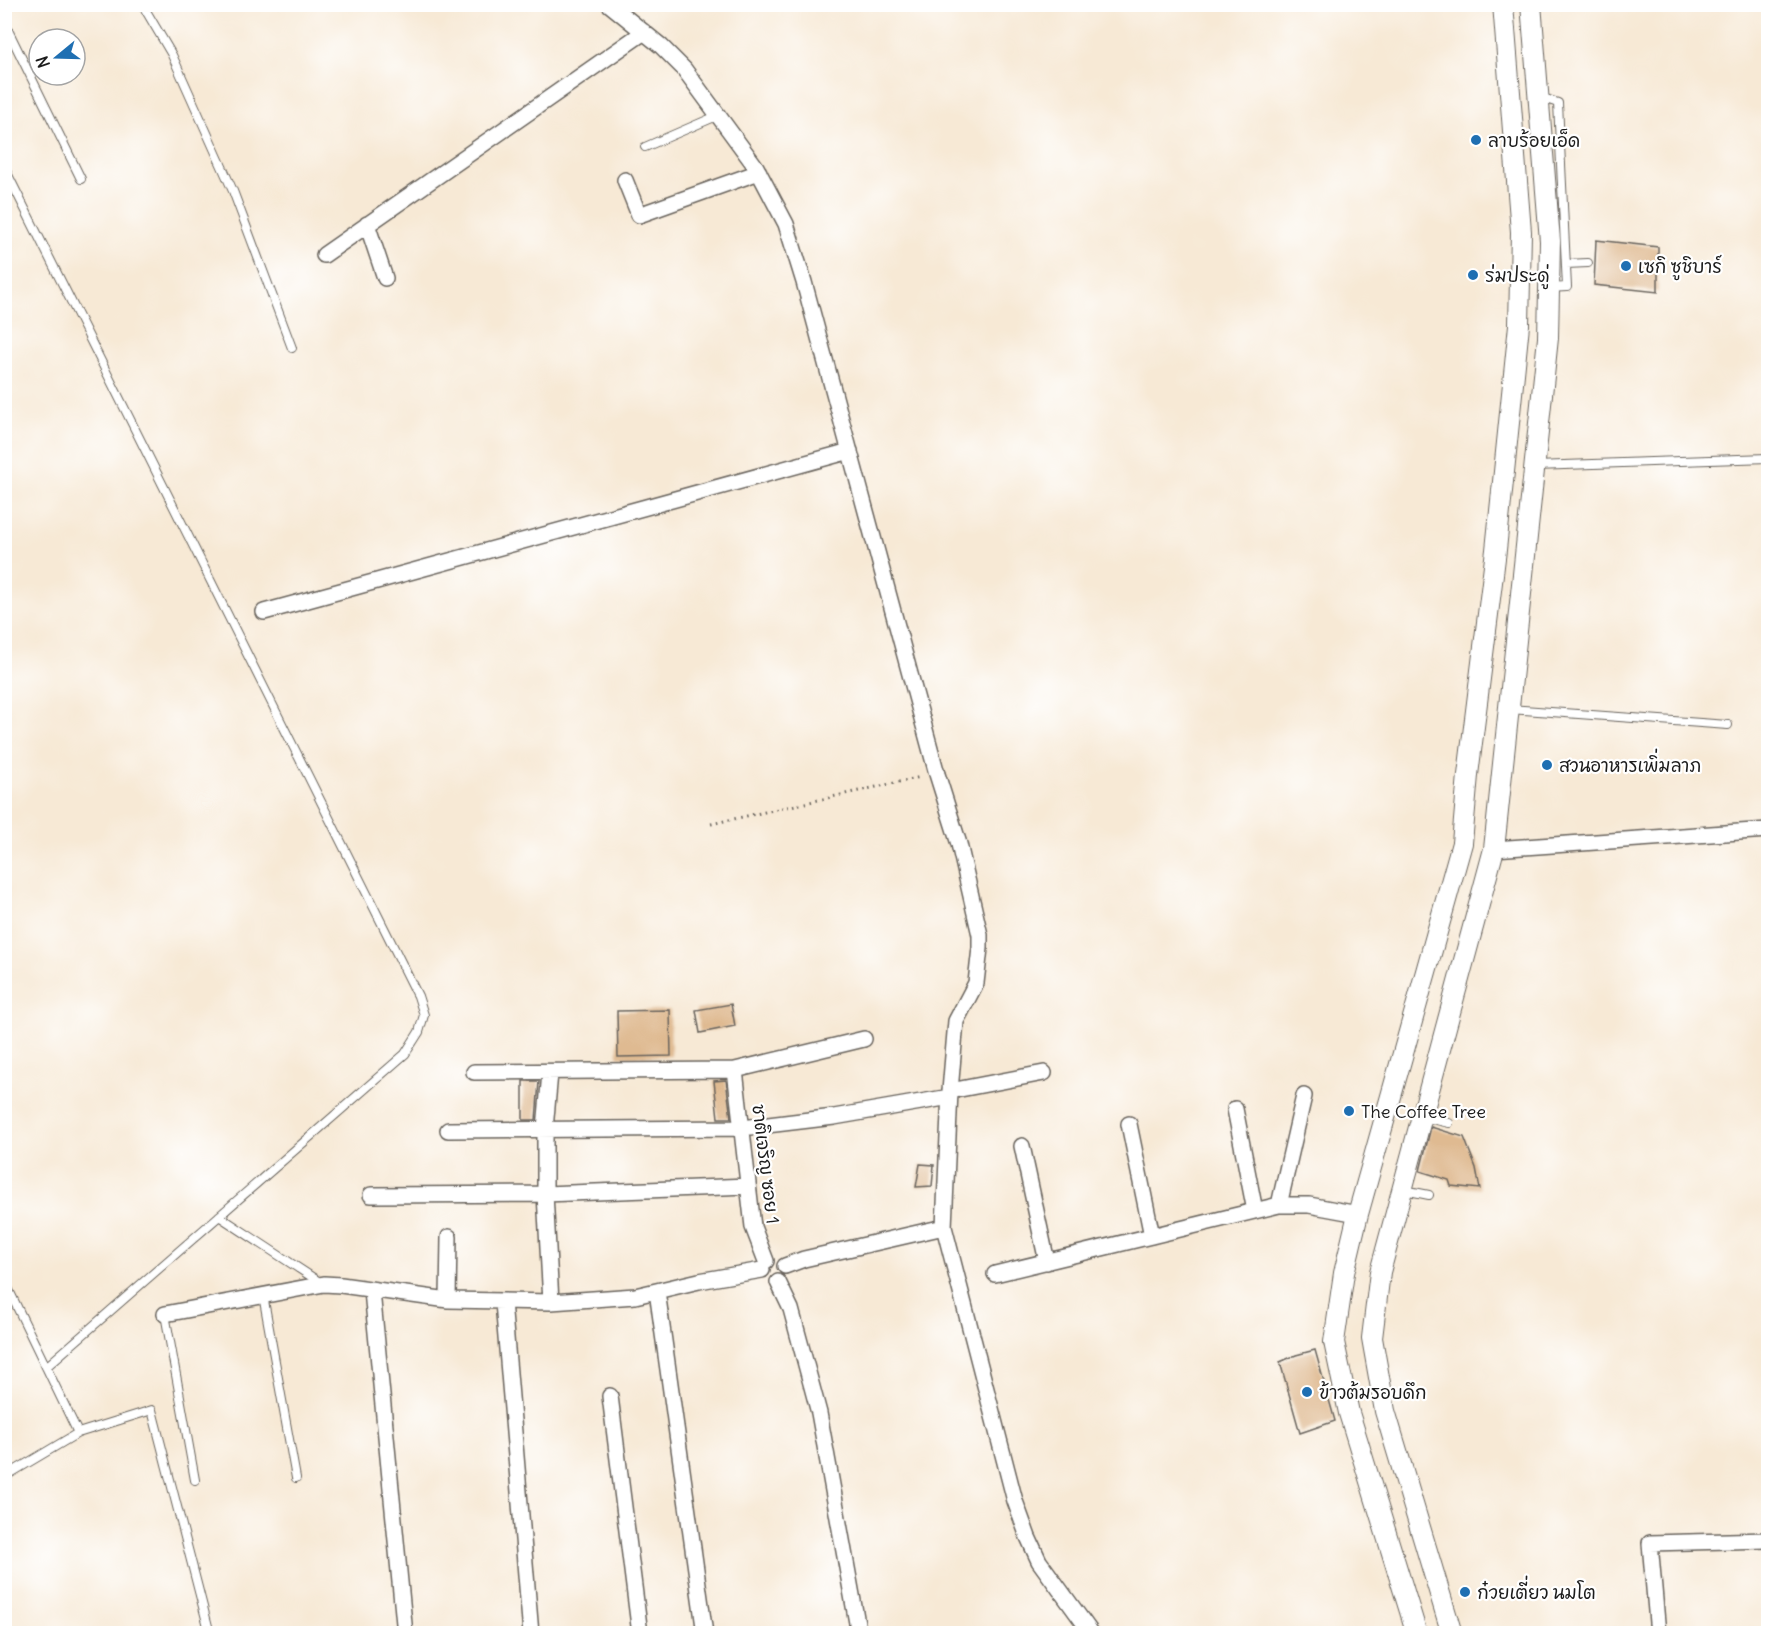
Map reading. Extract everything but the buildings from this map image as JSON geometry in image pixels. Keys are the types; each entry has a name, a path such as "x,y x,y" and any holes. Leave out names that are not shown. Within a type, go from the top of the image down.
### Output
{"street":[{"path":"609,4 684,69 759,172 786,224 804,282 937,774 959,844 980,935 976,983 957,1021 950,1094 944,1227 1016,1501 1028,1537 1039,1561 1092,1634"},
{"path":"1417,1634 1349,1413 1334,1342 1344,1273 1358,1214 1462,843 1519,325 1521,232 1503,4"},
{"path":"1452,1634 1385,1411 1372,1338 1380,1272 1494,849 1548,338 1550,240 1531,4"},
{"path":"324,255 644,32"},
{"path":"625,180 639,215 759,172"},
{"path":"367,224 385,278"},
{"path":"264,612 850,451"},
{"path":"1480,678 1511,682"},
{"path":"1494,849 1768,830"},
{"path":"474,1072 735,1070 864,1039"},
{"name":"ชาติเจริญ ซอย 1","path":"735,1070 753,1227 764,1266"},
{"path":"550,1073 545,1129 545,1194 551,1302"},
{"path":"448,1130 742,1128 834,1117 1044,1073"},
{"path":"1279,1205 1304,1096"},
{"path":"1235,1109 1255,1211"},
{"path":"1129,1124 1152,1236"},
{"path":"1022,1146 1047,1262"},
{"path":"370,1195 545,1194 748,1186"},
{"path":"996,1274 1279,1205 1308,1205 1358,1214"},
{"path":"785,1266 804,1259 944,1227"},
{"path":"448,1300 449,1237"},
{"path":"165,1314 324,1284 448,1300 551,1302 619,1298 657,1291 764,1266 776,1258 782,1261 786,1273 778,1282 769,1281 762,1275 764,1266"},
{"path":"778,1282 791,1309 819,1413 859,1634"},
{"path":"372,1291 405,1634"},
{"path":"657,1291 705,1634"},
{"path":"503,1302 531,1634"},
{"path":"610,1396 640,1634"},
{"path":"1658,1634 1650,1543 1768,1540"}],"lane":[{"path":"4,8 9,4"},
{"path":"142,4 172,55 232,191 292,348"},
{"path":"4,22 81,179"},
{"path":"1538,96 1558,103 1567,288 1549,288"},
{"path":"645,147 719,115"},
{"path":"4,167 413,985 424,1015 419,1032 405,1054 46,1367"},
{"path":"1566,264 1588,264"},
{"path":"1533,466 1768,458"},
{"path":"1508,709 1728,726"},
{"path":"1422,1117 1449,1123"},
{"path":"1402,1190 1429,1196"},
{"path":"219,1216 324,1284"},
{"path":"4,1280 78,1433"},
{"path":"263,1296 296,1478"},
{"path":"165,1314 195,1480"},
{"path":"4,1477 78,1433 152,1410 210,1634"}],"path":[{"path":"711,824 937,774"}],"place":[{"name":"ลาบร้อยเอ็ด","path":"1476,140"},
{"name":"เซกิ ซูชิบาร์","path":"1626,266"},
{"name":"ร่มประดู่","path":"1473,275"},
{"name":"สวนอาหารเพิ่มลาภ","path":"1547,765"},
{"name":"The Coffee Tree","path":"1349,1111"},
{"name":"ข้าวต้มรอบดึก","path":"1307,1392"},
{"name":"ก๋วยเตี่ยว นมโต","path":"1465,1592"}]}
